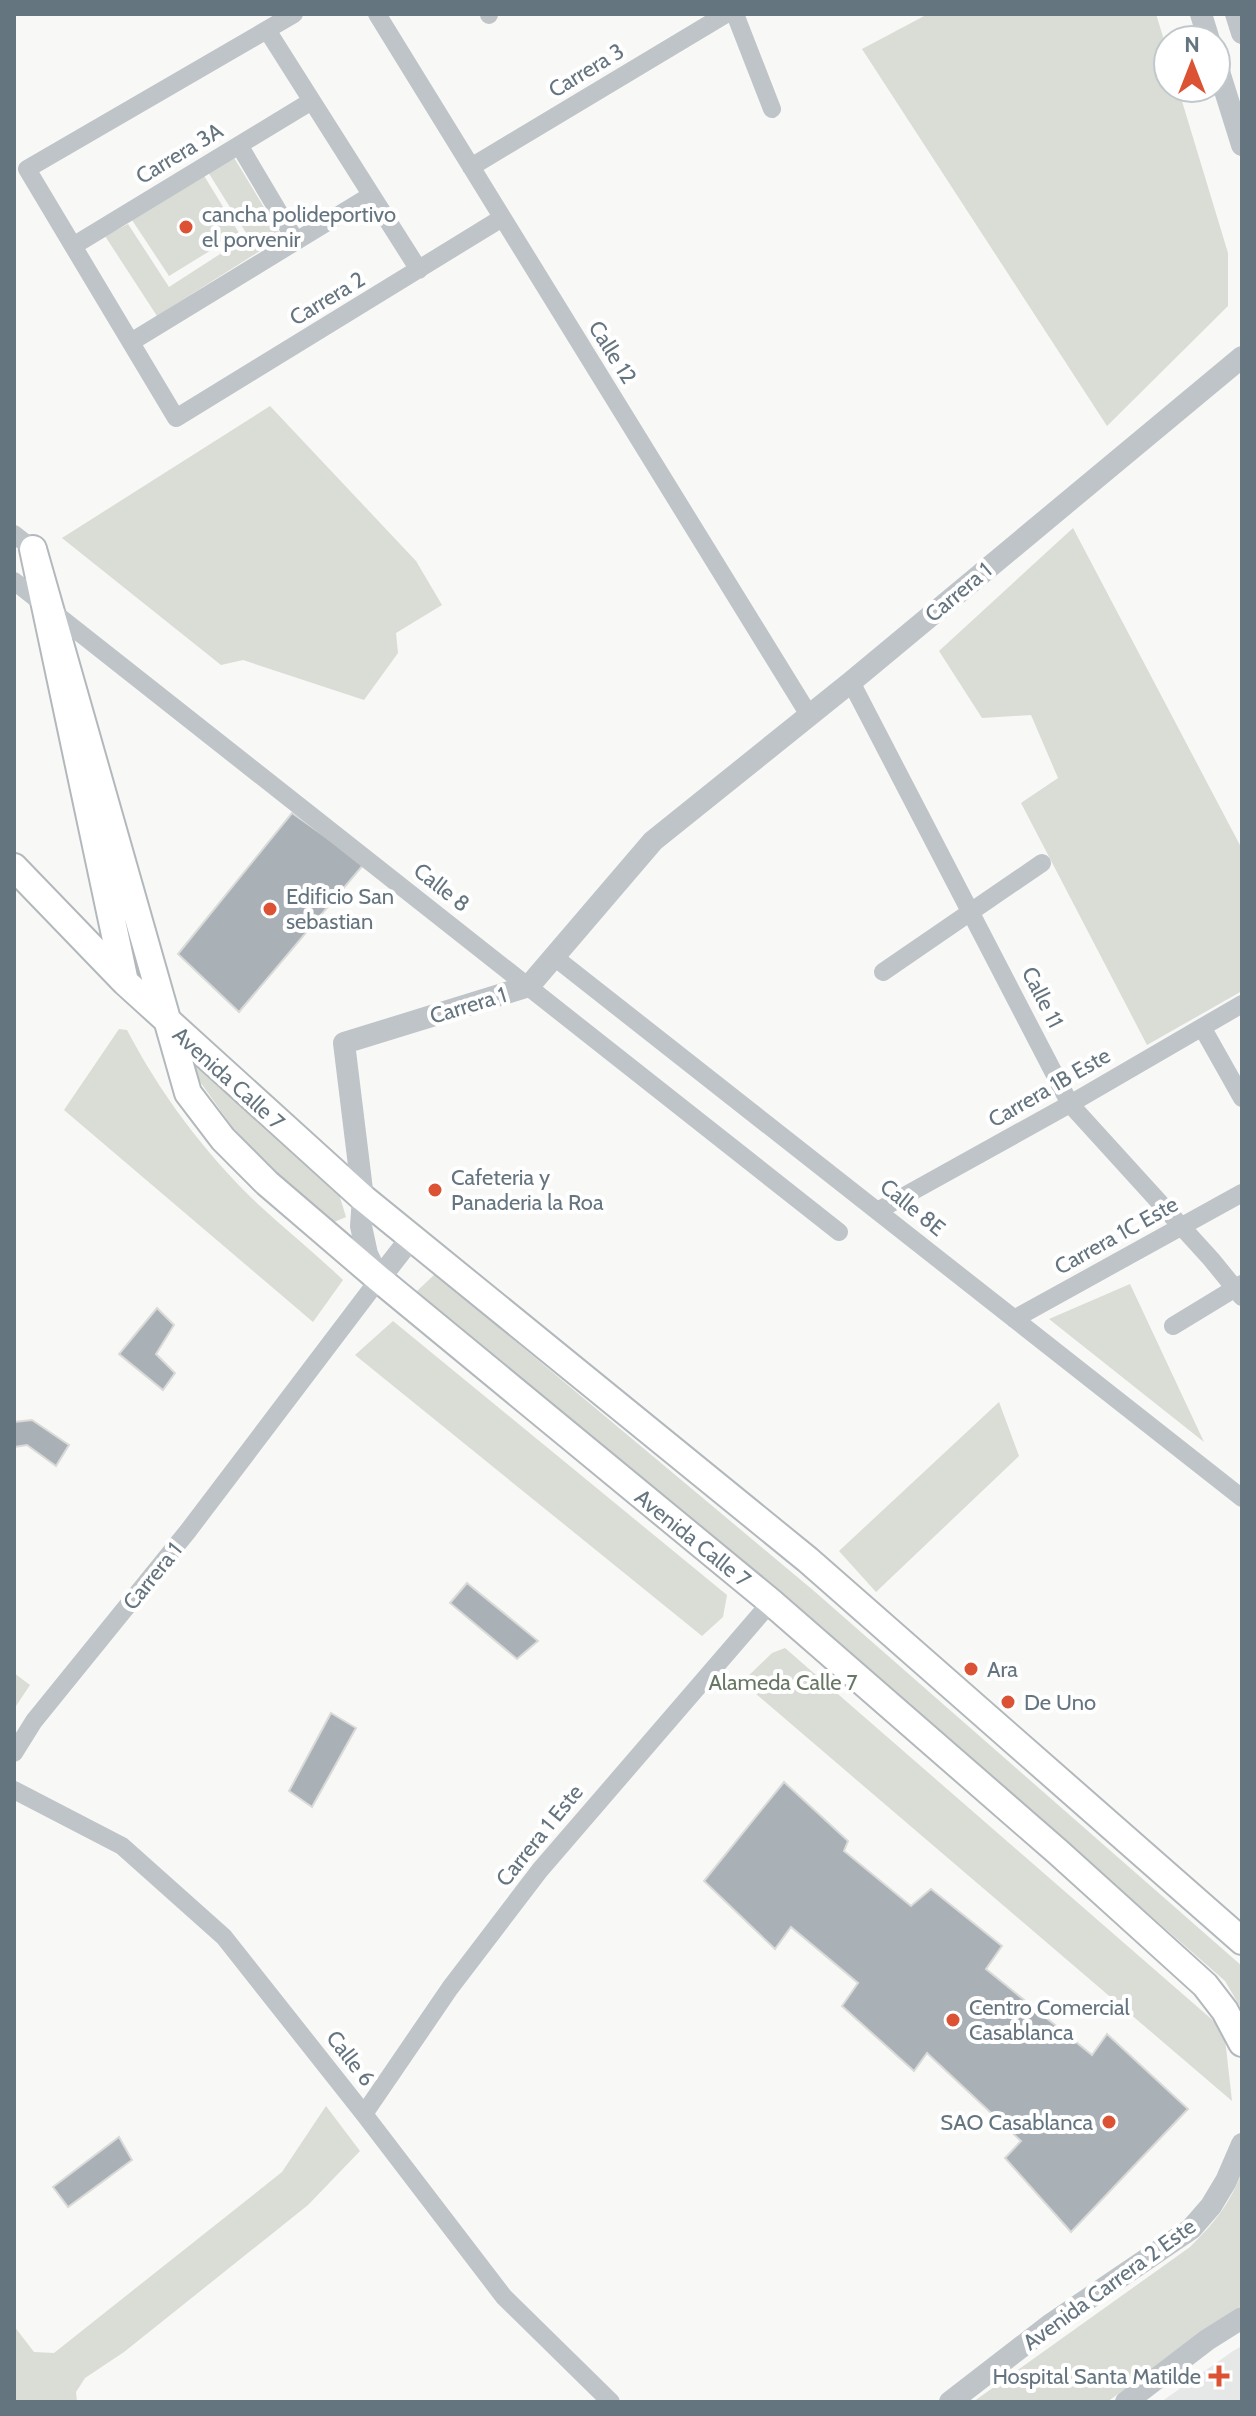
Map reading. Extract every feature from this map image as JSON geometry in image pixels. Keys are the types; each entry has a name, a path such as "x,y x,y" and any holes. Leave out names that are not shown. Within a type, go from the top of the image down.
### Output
{"main road":[{"name":"Avenida Calle 7","path":"24,541 125,982"},
{"name":"Avenida Calle 7","path":"24,541 188,1093 223,1139 267,1183 379,1279 771,1602 1058,1852 1205,1985 1225,2011 1242,2043"},
{"name":"Avenida Calle 7","path":"14,867 125,982 363,1198 808,1560 1242,1941"}],"street":[{"path":"294,14 27,169 131,342 370,196"},
{"name":"Calle 12","path":"377,14 809,715"},
{"name":"Carrera 3","path":"471,167 726,14"},
{"path":"735,14 772,109"},
{"path":"1236,14 1242,33"},
{"path":"267,30 419,270"},
{"name":"Carrera 3A","path":"73,246 310,102"},
{"path":"1229,104 1242,145"},
{"path":"239,145 296,241"},
{"name":"Carrera 2","path":"131,342 176,418 502,218"},
{"name":"Carrera 1","path":"14,1753 34,1721 193,1525 379,1279 367,1254 361,1226 363,1198 344,1043 529,986 653,841 851,682 1242,357"},
{"name":"Calle 8","path":"14,581 839,1232"},
{"name":"Calle 11","path":"851,682 1070,1104 1239,1290"},
{"path":"883,972 1042,863"},
{"name":"Calle 8E","path":"553,956 1242,1498"},
{"name":"Carrera 1B Este","path":"879,1210 1242,1004"},
{"path":"1202,1027 1242,1098"},
{"name":"Carrera 1C Este","path":"1014,1319 1242,1193"},
{"path":"379,1279 411,1238"},
{"path":"1173,1326 1239,1290"},
{"name":"Carrera 1 Este","path":"364,2114 450,1988 540,1870 771,1602"},
{"name":"Calle 6","path":"14,1790 122,1846 224,1937 504,2297 611,2402"},
{"name":"Avenida Carrera 2 Este","path":"950,2402 1051,2324 1191,2229 1211,2206 1226,2181 1242,2144"},
{"path":"1126,2402 1207,2340 1242,2318"}],"shaded area":[{"name":"Hospital Santa Matilde","path":"1242,2346 1242,2402 1161,2402 1233,2351"}],"green space":[{"path":"928,14 1156,14 1159,24 1152,24 1152,104 1183,104 1228,253 1228,306 1107,426 862,49"},
{"path":"233,156 282,237 157,316 105,236 128,224 169,287 248,236 208,172"},
{"name":"cancha polideportivo el porvenir","path":"203,174 239,233 169,276 132,220"},
{"path":"270,406 416,561 442,605 396,633 398,653 364,700 243,660 221,665 62,538"},
{"path":"1073,528 1242,849 1242,991 1147,1045 1021,803 1058,778 1031,715 982,718 939,651"},
{"path":"119,1029 127,1030 170,1101 221,1166 260,1206 343,1280 313,1322 64,1110"},
{"path":"176,1048 339,1194 346,1217 334,1222 248,1149"},
{"path":"435,1274 814,1591 1242,1966 1242,2010 1225,1981 798,1607 416,1292"},
{"path":"1130,1284 1204,1442 1049,1319"},
{"name":"Alameda Calle 7","path":"393,1321 727,1595 723,1617 702,1636 355,1355"},
{"path":"999,1402 1019,1456 876,1592 839,1551"},
{"name":"Alameda Calle 7","path":"785,1648 1224,2030 1232,2101 742,1682 772,1653"},
{"path":"14,1673 30,1685 14,1709"},
{"path":"326,2106 360,2151 308,2205 124,2352 85,2378 76,2392 77,2402 14,2402 14,2326 34,2352 54,2353 282,2172"},
{"path":"1242,2172 1242,2305 1107,2402 973,2402 1190,2247 1220,2212"}],"building":[{"name":"Edificio San sebastian","path":"292,813 364,864 239,1012 178,954"},
{"path":"157,1308 174,1325 156,1354 175,1373 163,1390 119,1354"},
{"path":"32,1420 69,1445 56,1466 27,1445 14,1447 14,1422"},
{"path":"467,1583 538,1641 517,1659 450,1603"},
{"path":"331,1713 356,1728 312,1807 289,1791"},
{"name":"Centro Comercial Casablanca","path":"784,1782 848,1841 844,1851 911,1906 931,1889 1002,1946 986,1969 1092,2055 1107,2034 1188,2109 1071,2232 1005,2158 1021,2141 927,2053 914,2071 842,2006 858,1983 791,1927 775,1949 704,1881"},
{"path":"119,2137 132,2160 68,2207 53,2187"}],"place":[{"name":"cancha polideportivo el porvenir","path":"186,227"},
{"name":"Edificio San sebastian","path":"270,909"},
{"name":"Cafeteria y Panaderia la Roa","path":"435,1190"},
{"name":"Ara","path":"971,1669"},
{"name":"De Uno","path":"1008,1702"},
{"name":"Centro Comercial Casablanca","path":"953,2020"},
{"name":"SAO Casablanca","path":"1109,2122"},
{"name":"Hospital Santa Matilde","path":"1219,2376"}]}
